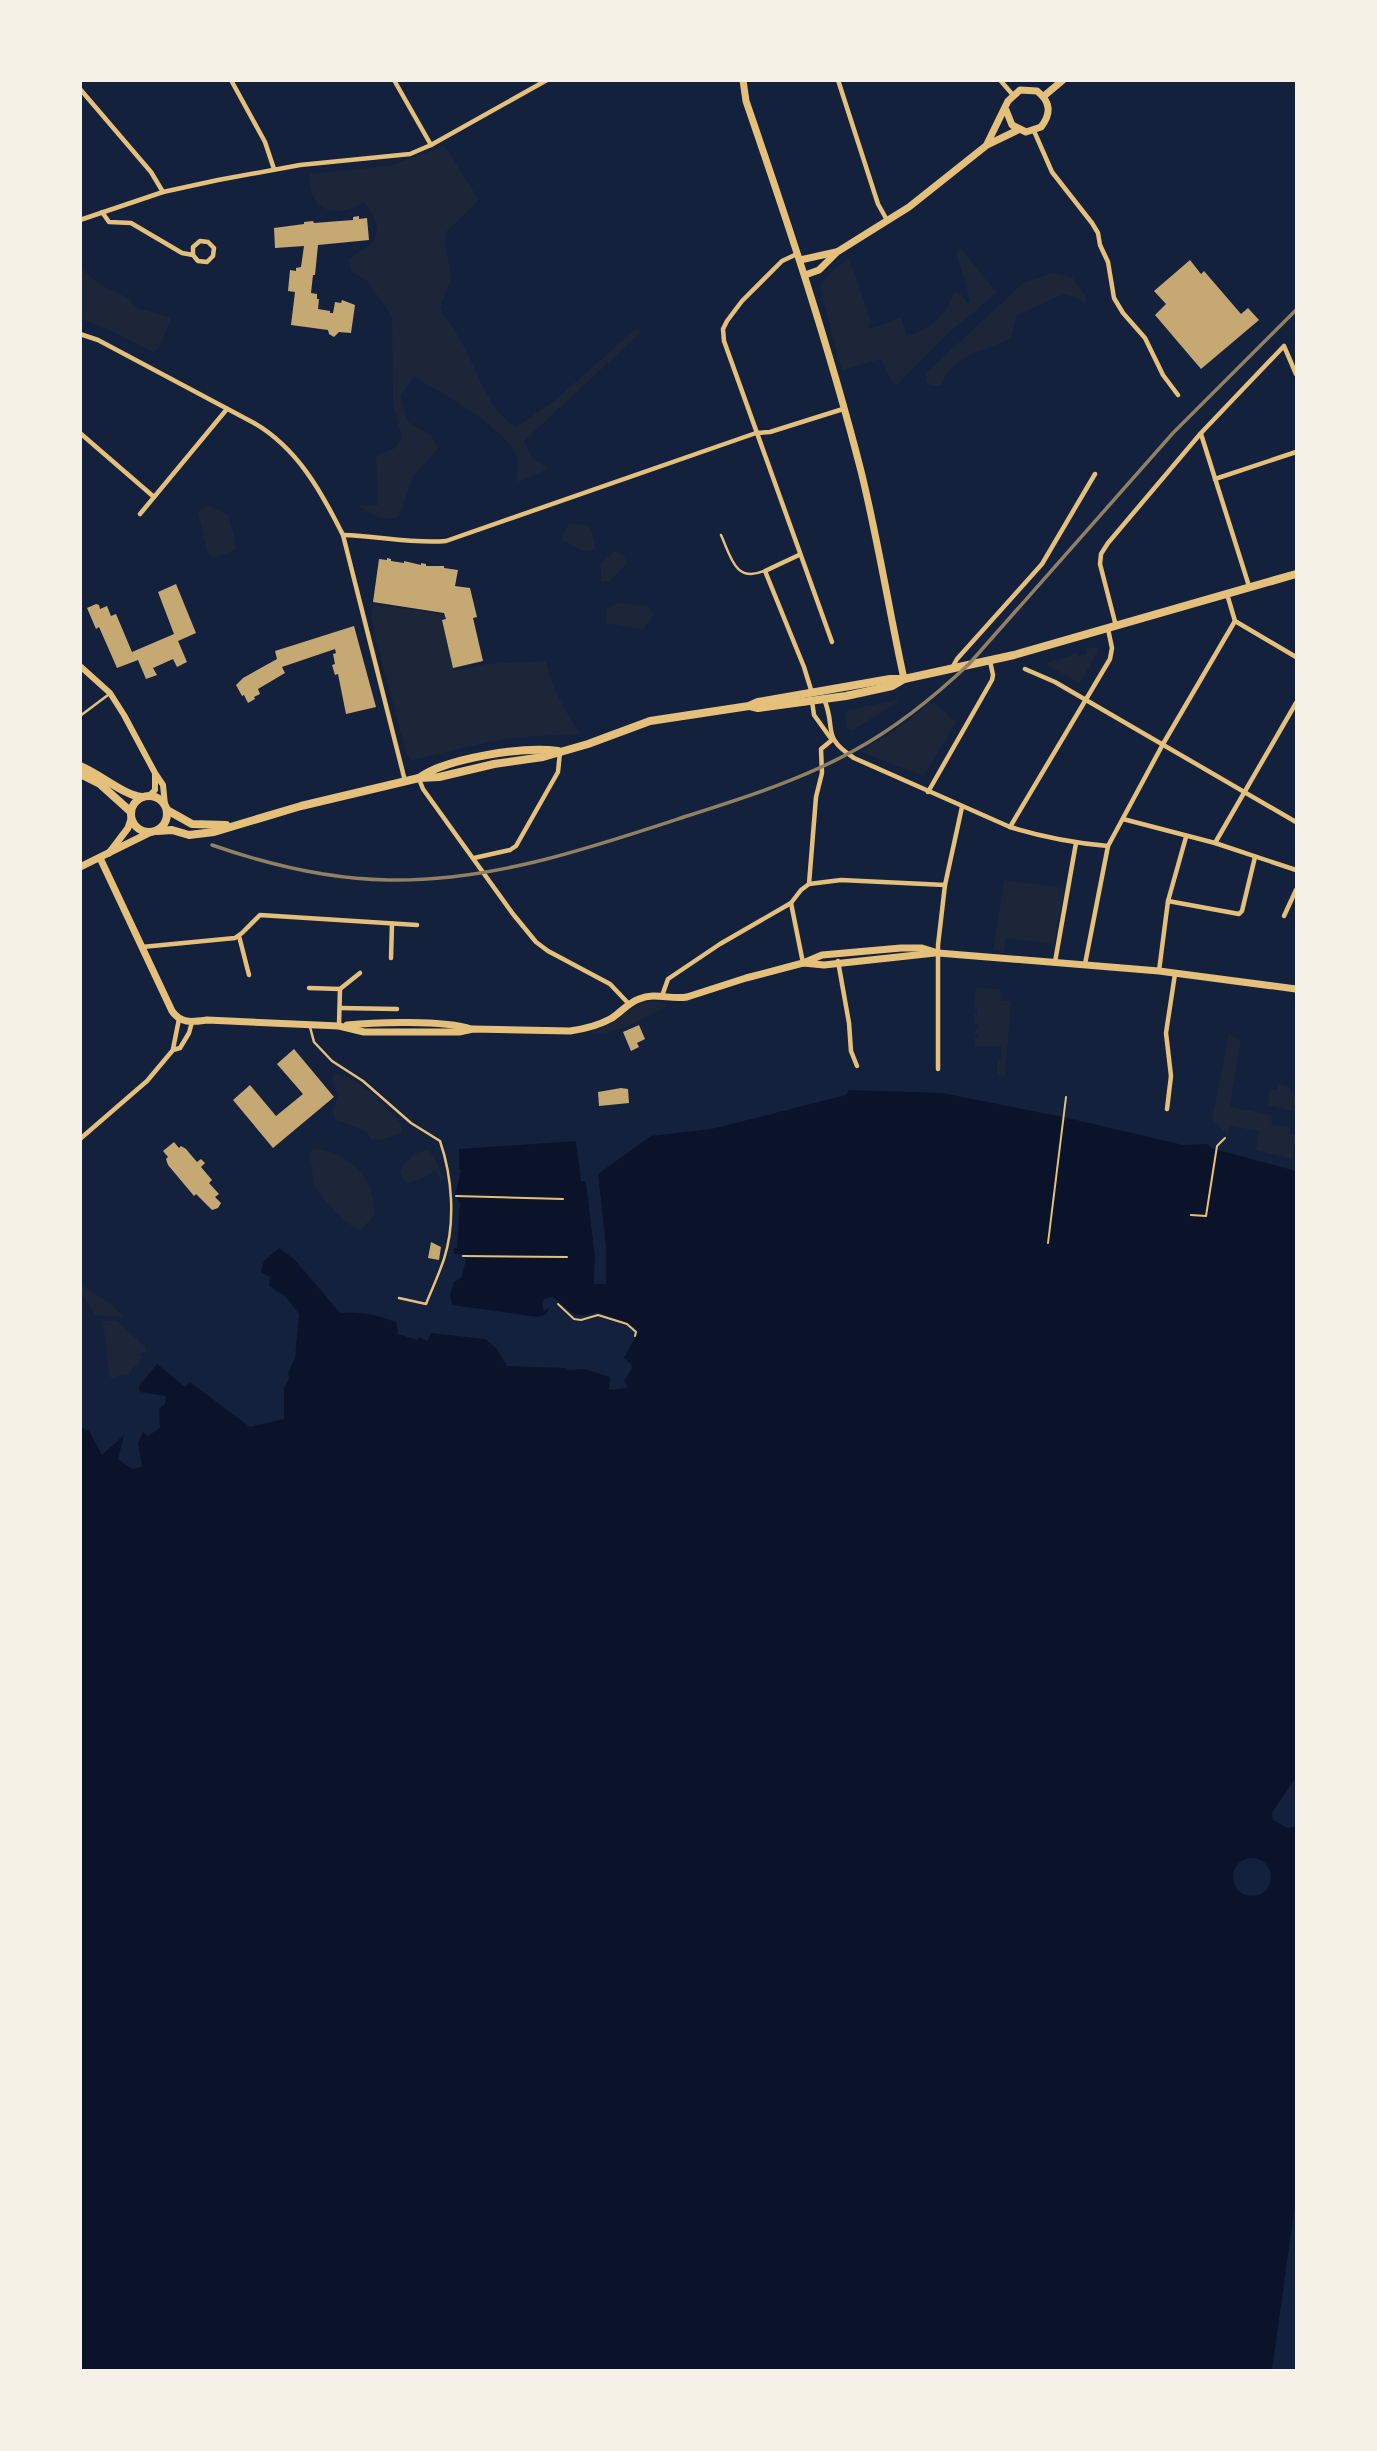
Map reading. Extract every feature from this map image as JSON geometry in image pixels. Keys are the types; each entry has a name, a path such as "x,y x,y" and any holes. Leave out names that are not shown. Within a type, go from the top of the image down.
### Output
{"main road":[{"path":"743,80 746,101 805,275 844,409 872,522 904,679"},
{"path":"1044,96 1063,80"},
{"path":"805,275 820,270 837,252 935,188 987,145 1018,130 1034,131 1041,127 1049,112 1044,96 1029,89 1013,95 987,145"},
{"path":"1006,110 1007,118 1018,130"},
{"path":"799,257 837,252"},
{"path":"80,774 100,784 131,816 139,830 172,830 189,835 214,832 301,806 419,778 437,768 503,753 546,749 560,751 589,744 650,721 749,706 758,702 813,696 990,661 1297,574"},
{"path":"813,696 825,700 892,686 904,679"},
{"path":"80,766 132,796 156,797 192,824 236,825"},
{"path":"104,857 128,828 137,800 146,796"},
{"path":"80,867 154,832 166,822 166,807"},
{"path":"104,857 172,1011 178,1019 192,1022 340,1026 363,1023 428,1024 460,1025 473,1029 550,1032 580,1030 612,1018 640,998 687,998 812,957 922,948 938,953"},
{"path":"803,962 811,965 938,953 1159,971 1297,989"}],"street":[{"path":"231,80 265,142 274,169"},
{"path":"394,80 431,145"},
{"path":"529,80 533,88"},
{"path":"80,220 163,192 274,169 410,153 431,145 547,80"},
{"path":"838,80 878,204 887,221"},
{"path":"1000,80 1013,95"},
{"path":"80,89 151,172 163,192"},
{"path":"1034,131 1052,172 1098,233 1117,303 1145,338 1163,375 1178,395"},
{"path":"102,212 109,222 131,223 182,253 193,255 198,261 207,262 213,256 214,248 208,242 200,241 193,247 193,255"},
{"path":"799,257 782,261 742,301 723,329 724,341 832,642"},
{"path":"80,334 98,341 274,435 300,463 343,534 405,782"},
{"path":"1010,827 1110,659 1112,628 1100,564 1101,554 1201,433 1284,346 1297,374"},
{"path":"140,514 227,409"},
{"path":"343,534 424,543 446,541 756,433 770,432 844,409"},
{"path":"80,433 154,497"},
{"path":"1201,433 1249,588"},
{"path":"1215,479 1297,452"},
{"path":"952,668 957,659 1042,564 1095,474"},
{"path":"799,555 765,570 804,667 813,696 814,715 841,750 889,775 1010,827 1076,844 1108,846"},
{"path":"1227,594 1235,621 1297,657"},
{"path":"1085,964 1108,846 1163,744 1235,621"},
{"path":"928,792 992,680 990,661"},
{"path":"80,666 110,693 163,785 166,807"},
{"path":"1025,669 1055,682 1297,821"},
{"path":"825,700 832,740"},
{"path":"1215,843 1297,702"},
{"path":"809,884 816,797 822,773 821,749 832,740"},
{"path":"474,858 510,850 516,846 558,772 560,751"},
{"path":"146,796 155,790 155,773"},
{"path":"419,778 423,789 536,942 610,984 629,1004"},
{"path":"938,1069 938,953 945,885 962,807"},
{"path":"1123,819 1215,843 1297,870"},
{"path":"1159,971 1168,901 1186,837"},
{"path":"1055,962 1076,844"},
{"path":"1168,901 1239,914 1255,857"},
{"path":"662,996 667,979 720,944 791,903 800,890 809,884 841,880 945,885"},
{"path":"1284,916 1297,890"},
{"path":"791,903 803,962"},
{"path":"142,947 239,936 260,915 417,925"},
{"path":"391,958 392,924"},
{"path":"239,936 249,975"},
{"path":"837,953 851,1051 857,1066"},
{"path":"309,988 340,989 360,973"},
{"path":"1167,1109 1171,1076 1166,1032 1175,974"},
{"path":"340,989 340,1026"},
{"path":"340,1008 397,1009"},
{"path":"80,1139 147,1081 173,1050 178,1019"},
{"path":"173,1050 180,1048 192,1022"}],"lane":[{"path":"721,535 737,568 744,575 765,570"},
{"path":"80,716 110,693"},
{"path":"309,1025 314,1042 321,1051 363,1081 411,1124 440,1140 447,1160 452,1200 445,1256 426,1304 399,1298"}],"path":[{"path":"1048,1242 1066,1097"},
{"path":"1191,1215 1206,1216 1217,1146 1225,1138"},
{"path":"456,1196 564,1199"},
{"path":"463,1256 567,1257"},
{"path":"558,1304 574,1319 581,1320 598,1315 627,1324 636,1332 635,1336"}],"shaded area":[{"path":"445,146 479,200 444,234 451,277 440,309 461,341 490,400 506,420 516,427 554,401 639,326 640,333 524,441 532,458 549,469 516,482 516,455 499,433 471,411 414,377 401,396 408,422 431,435 438,449 413,476 400,515 396,518 379,518 358,506 378,505 376,456 395,448 402,438 393,405 392,316 367,281 352,272 349,260 375,239 376,223 364,203 342,211 326,209 312,195 310,174 390,166"},
{"path":"958,249 961,249 997,293 947,334 897,385 893,384 881,359 842,370 820,288 828,275 849,258 871,322 868,324 870,329 901,317 907,336 924,329 942,315 954,292 961,294 968,303 970,301 957,255"},
{"path":"80,267 99,284 126,297 137,308 171,318 159,348 153,352 81,319"},
{"path":"1053,273 1073,278 1087,298 1085,305 1079,299 1064,294 1017,315 1011,338 961,360 952,367 941,386 926,382 927,372 1023,283"},
{"path":"210,506 228,515 235,550 213,558 208,554 198,513"},
{"path":"569,523 590,526 596,550 583,551 561,539"},
{"path":"615,551 624,556 627,563 610,581 601,581 601,563"},
{"path":"618,603 648,606 654,614 643,629 606,623 607,609"},
{"path":"373,604 445,615 447,621 442,622 455,671 485,664 546,661 560,699 581,734 518,737 412,760 406,753 371,618"},
{"path":"1097,648 1097,652 1080,683 1047,665 1048,662 1077,652 1078,656 1087,654 1086,649"},
{"path":"897,700 898,702 853,730 847,728 845,713 848,710"},
{"path":"933,702 956,722 924,776 861,752 897,729"},
{"path":"1004,880 1064,888 1054,944 1006,938 1004,952 993,950"},
{"path":"976,988 1000,989 1001,1001 1011,1001 1005,1076 997,1075 1001,1046 975,1046 975,1039 978,1038 975,1030 978,1029 978,1024 975,1024 974,1014 977,1014 977,1009 974,1008"},
{"path":"646,1002 668,1005 618,1029 598,1034 591,1032 610,1024"},
{"path":"1229,1033 1241,1039 1230,1107 1272,1115 1271,1124 1290,1127 1289,1134 1296,1136 1292,1159 1256,1150 1259,1131 1230,1126 1228,1135 1212,1120"},
{"path":"338,1074 356,1082 381,1102 402,1125 401,1133 381,1140 371,1139 366,1131 336,1120 333,1111 339,1094 333,1085 333,1077"},
{"path":"1278,1084 1286,1085 1296,1095 1296,1112 1268,1105 1270,1089 1277,1090"},
{"path":"849,1090 942,1093 1068,1118 1183,1145 1208,1144 1211,1148 1296,1171 1296,2198 1272,2370 81,2370 80,1427 89,1431 102,1455 124,1435 118,1459 132,1469 142,1467 138,1443 143,1432 148,1436 160,1428 159,1409 165,1404 166,1396 140,1392 139,1386 157,1364 185,1387 190,1382 250,1427 284,1419 284,1388 295,1358 299,1314 285,1296 269,1286 270,1277 261,1272 264,1261 279,1248 295,1260 340,1313 361,1313 396,1322 398,1334 417,1340 419,1337 427,1341 431,1333 485,1339 496,1348 507,1366 585,1369 610,1377 609,1390 626,1388 628,1386 624,1381 632,1368 624,1358 639,1331 624,1322 598,1312 578,1315 553,1297 544,1299 544,1311 550,1307 546,1314 538,1317 452,1305 450,1295 454,1282 462,1277 466,1259 463,1254 454,1254 454,1248 457,1248 460,1203 455,1195 461,1170 459,1149 576,1141 581,1181 586,1181 595,1257 594,1284 605,1284 606,1248 598,1175 602,1171 651,1136 711,1129 846,1095"},
{"path":"313,1148 338,1155 358,1169 365,1178 374,1201 374,1215 360,1231 336,1212 316,1188 309,1155"},
{"path":"429,1150 444,1183 435,1171 408,1183 402,1178 400,1171 409,1159"},
{"path":"80,1284 109,1303 123,1317 95,1315 81,1293"},
{"path":"103,1321 117,1321 145,1347 146,1351 140,1354 143,1358 129,1376 119,1375 112,1379 109,1375"}],"pier":[{"path":"598,1175 606,1248 606,1284 594,1284 595,1257 586,1181 590,1179 598,1257 597,1281 602,1280 602,1248 595,1177"},
{"path":"1296,1777 1296,1823 1294,1827 1287,1828 1273,1820 1272,1813"},
{"path":"1252,1858 1265,1864 1271,1877 1265,1890 1252,1896 1239,1890 1233,1877 1239,1864"}],"building":[{"path":"359,216 359,219 367,218 369,240 318,245 311,293 317,294 318,309 330,313 333,313 335,302 341,303 342,300 355,305 351,333 339,332 334,337 328,330 291,325 295,292 288,291 290,270 296,271 296,268 301,267 304,246 275,248 274,228 313,221 353,220 353,217"},
{"path":"1190,260 1201,274 1204,271 1241,314 1248,308 1259,320 1201,369 1155,315 1166,304 1154,291"},
{"path":"387,558 391,561 444,566 458,570 455,586 470,588 477,617 473,618 483,661 453,668 442,620 446,619 444,613 373,602 379,559"},
{"path":"176,584 196,633 178,641 187,662 177,667 173,659 153,668 157,675 146,679 138,660 117,668 99,627 96,629 87,608 96,604 100,609 107,606 111,616 116,614 132,652 174,634 158,592"},
{"path":"354,626 376,707 346,714 338,674 335,675 332,665 335,664 335,649 282,667 285,673 258,689 260,694 248,703 244,695 242,696 236,685 243,678 277,659 275,651"},
{"path":"639,1025 645,1039 637,1043 639,1047 631,1051 623,1032"},
{"path":"294,1049 334,1097 273,1148 233,1100 250,1085 276,1116 303,1094 277,1064"},
{"path":"628,1089 629,1103 599,1106 598,1092"},
{"path":"174,1142 179,1148 181,1146 186,1149 197,1162 201,1159 205,1163 201,1167 212,1180 209,1183 219,1194 215,1197 221,1203 218,1208 212,1210 196,1194 194,1196 168,1165 168,1157 163,1151"},
{"path":"431,1242 441,1247 439,1260 428,1258"}],"railway":[{"path":"212,845 276,865 342,877 388,880 465,875 540,861 614,840 751,795 835,760 871,741 900,721 929,700 969,664 1173,433 1296,310"}]}
